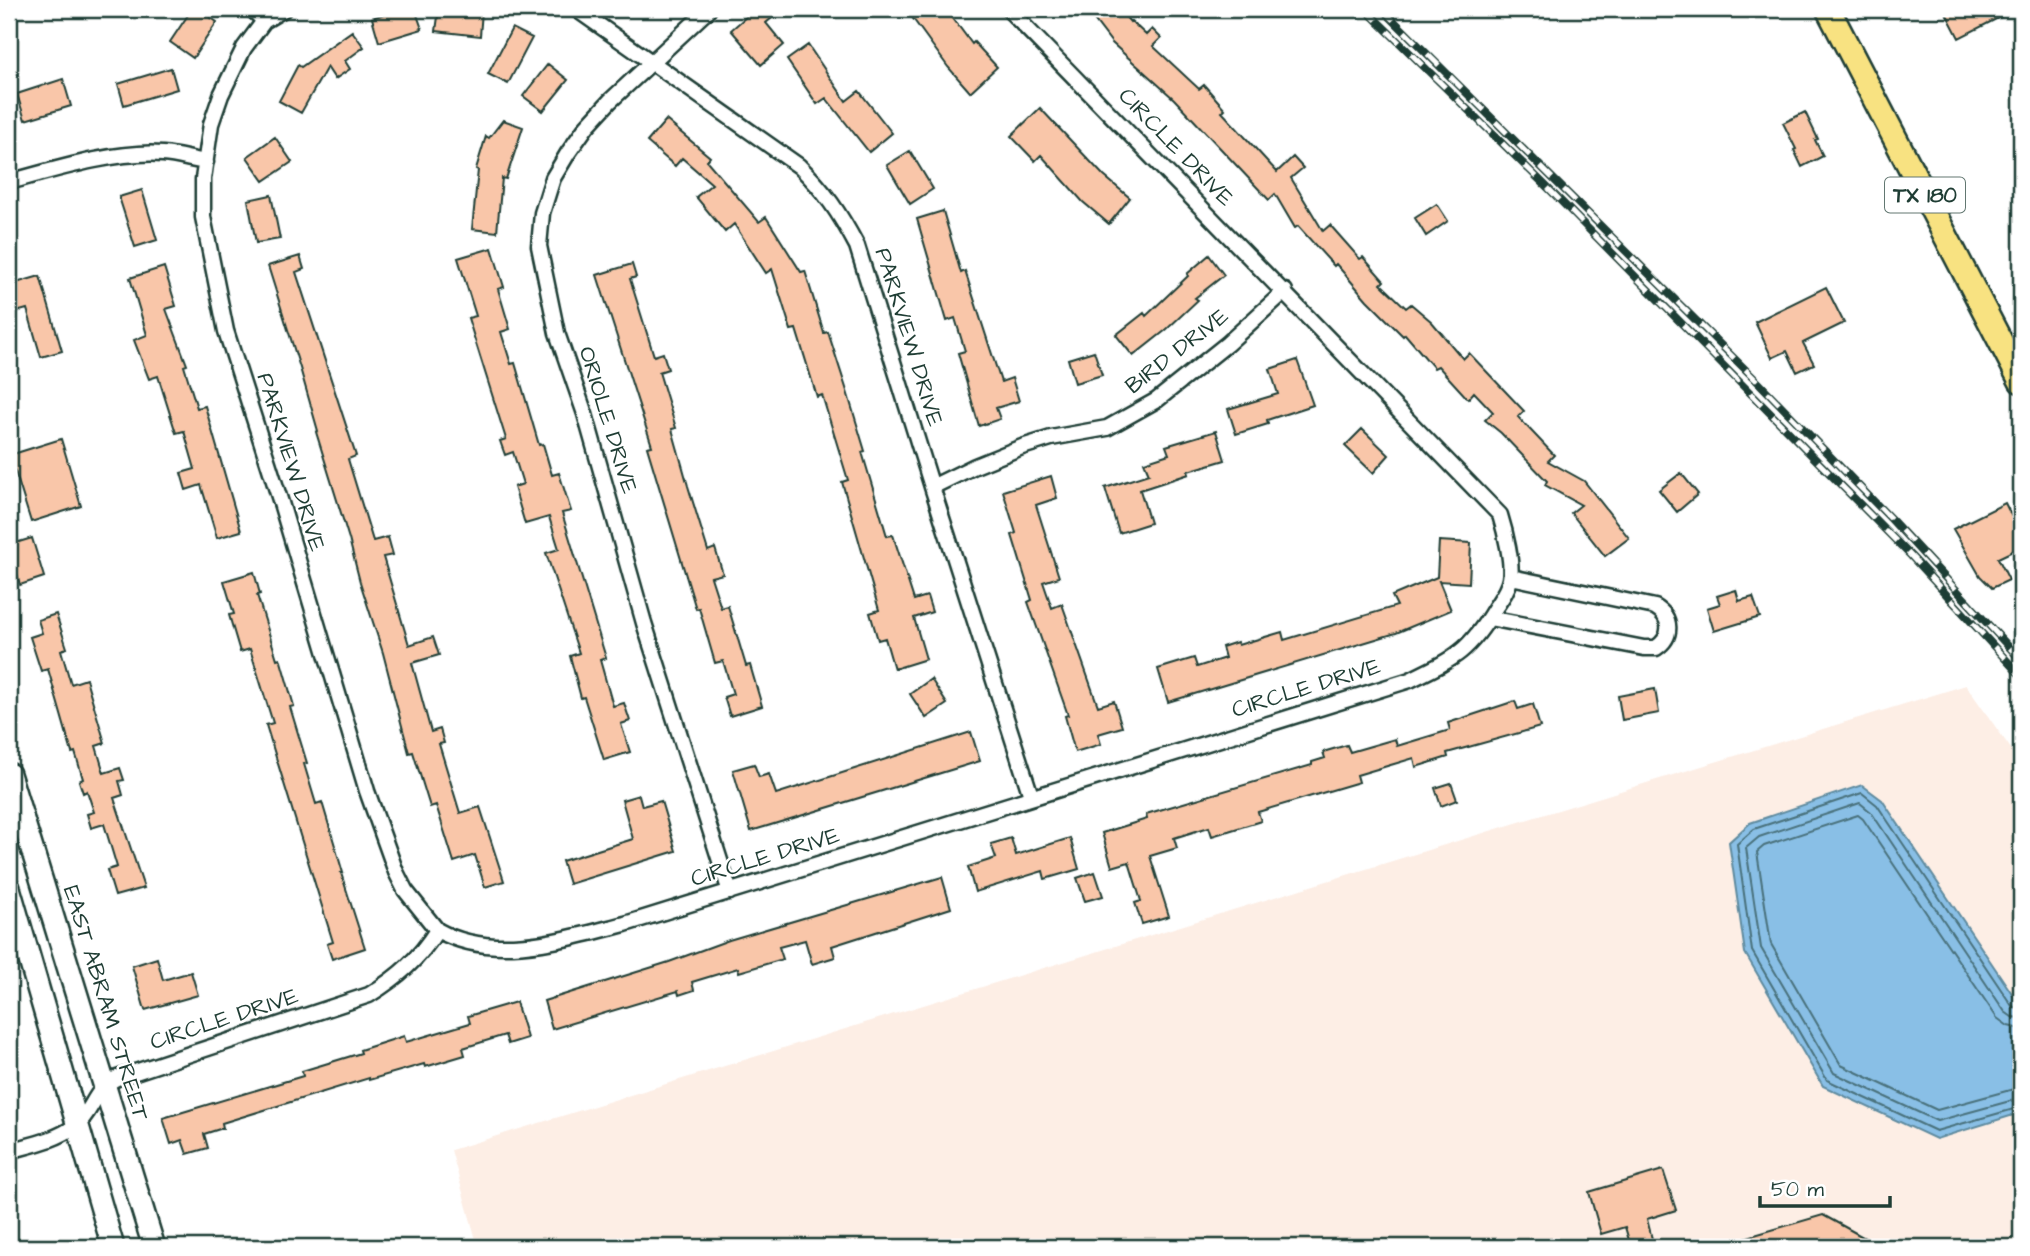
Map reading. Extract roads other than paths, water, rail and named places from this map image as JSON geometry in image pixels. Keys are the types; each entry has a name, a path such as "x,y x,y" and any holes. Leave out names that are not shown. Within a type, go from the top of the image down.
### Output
{"main road":[{"name":"TX 180","path":"1828,9 2021,382"},
{"name":"EAST ABRAM STREET","path":"9,774 155,1247"},
{"path":"11,901 113,1247"}],"street":[{"path":"252,9 264,21"},
{"name":"PARKVIEW DRIVE","path":"284,9 264,21 244,48 221,95 211,124 203,179 203,217 226,331 281,503 367,791 405,890 437,930"},
{"name":"PARKVIEW DRIVE","path":"576,9 799,166 820,186 837,209 858,246 1031,796"},
{"name":"ORIOLE DRIVE","path":"709,9 611,100 587,126 554,178 542,214 539,246 557,333 585,414 643,623 730,892"},
{"name":"CIRCLE DRIVE","path":"104,1084 369,995 395,979 423,952 437,930 451,938 489,945 544,944 625,924 1410,680 1457,656 1480,633 1511,577 1500,515 1008,9"},
{"path":"9,182 73,165 117,157 162,153 206,162"},
{"name":"BIRD DRIVE","path":"932,488 975,466 1022,447 1051,438 1107,428 1157,400 1227,344 1285,291"},
{"path":"1489,618 1644,648 1656,648 1667,638 1669,623 1661,611 1654,607 1511,577"},
{"path":"9,1151 64,1134 77,1125 104,1084"}],"water":[{"path":"1862,785 1882,800 2021,1007 2020,1113 1936,1139 1823,1086 1745,953 1729,842 1750,823"}],"railway":[{"path":"1365,9 1548,188 1911,556 2021,676"},
{"path":"1382,9 1759,383 1891,519 2021,660"}]}
